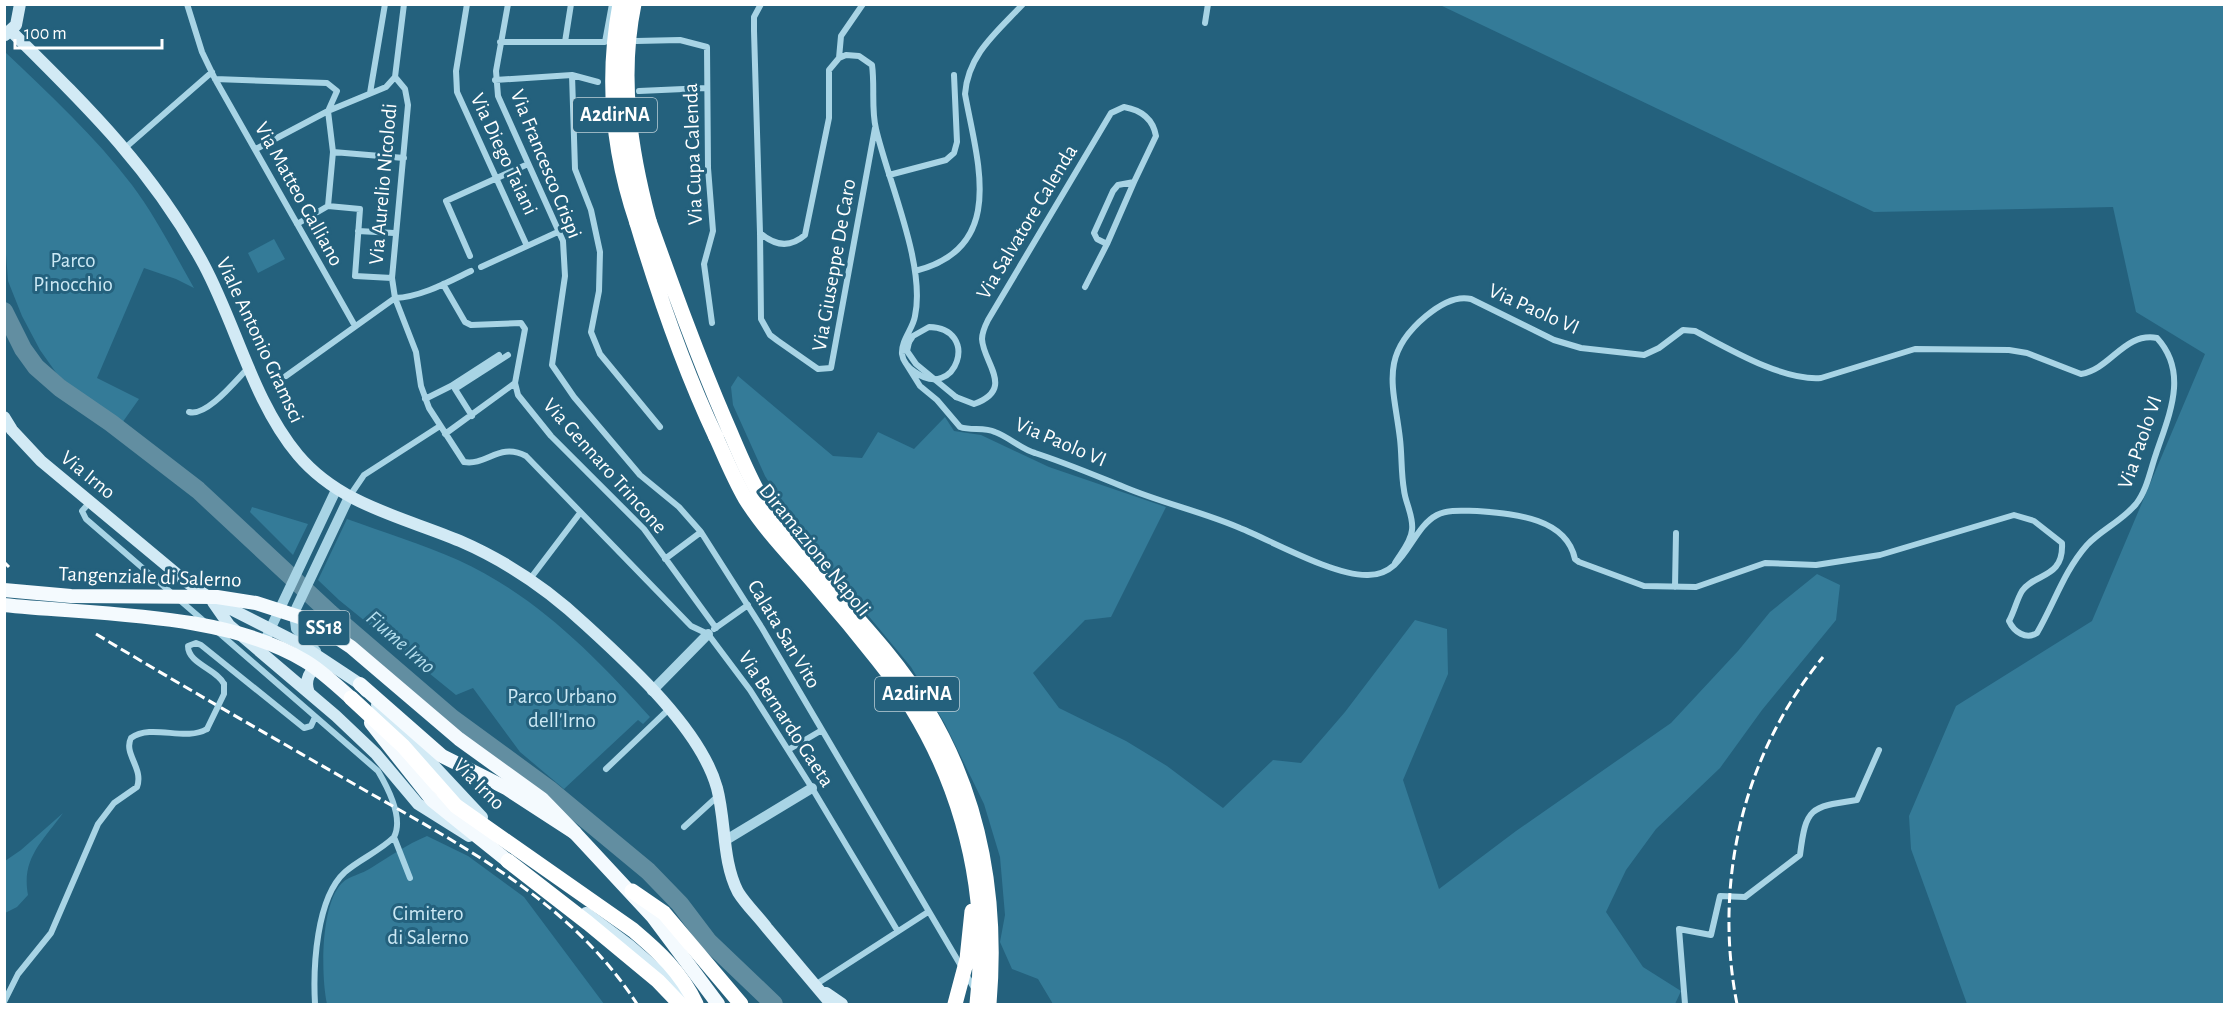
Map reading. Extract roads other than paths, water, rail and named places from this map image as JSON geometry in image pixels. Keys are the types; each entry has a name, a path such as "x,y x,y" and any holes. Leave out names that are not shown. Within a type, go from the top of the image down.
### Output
{"highway":[{"name":"Diramazione Napoli","path":"620,4 611,86 622,166 643,222"},
{"name":"Diramazione Napoli","path":"634,4 625,74 643,222 664,313 693,389 775,518 907,679 927,709 954,760 977,826 988,881 993,945 990,1005"},
{"name":"Diramazione Napoli","path":"722,433 746,498 789,555 879,661 917,715 935,746 959,806 975,878 980,935 977,1005"},
{"name":"Tangenziale di Salerno","path":"4,590 71,596 217,597 263,605 312,621 351,646 459,740 542,799 575,833"},
{"name":"Tangenziale di Salerno","path":"4,606 158,620 232,630 263,640 303,660 351,699 421,788 439,806 508,861"},
{"path":"360,684 442,756 506,788 575,833 629,889 718,1004"},
{"name":"SS18","path":"351,699 403,746 456,806 633,930 658,951 672,964 697,1005"},
{"path":"508,861 560,899 658,981 680,1005"},
{"path":"955,1005 967,959 975,878"},
{"path":"629,889 664,913 741,1005"}],"main road":[{"path":"8,34 19,17 20,4"},
{"name":"Viale Antonio Gramsci","path":"8,34 125,148 157,190 200,258 249,367 286,441 301,459 336,490 348,497 459,541 500,561 529,580 587,625 669,709 701,748 719,795 732,875 742,898 831,1005"},
{"name":"Via Irno","path":"4,417 12,430 41,461 211,599 298,643 360,684 474,810 500,832 643,932 718,1004"},
{"name":"Via Irno","path":"211,599 229,625 309,693 385,764 418,804 536,877 629,945 697,1005"},
{"path":"309,693 307,685 311,671 319,665 332,666"},
{"name":"Viale Antonio Gramsci","path":"815,985 842,1005"}],"street":[{"name":"Via Matteo Galliano","path":"187,4 194,33 213,75 355,326"},
{"path":"370,93 385,4"},
{"path":"256,149 328,111 386,87 395,77 404,4"},
{"name":"Via Diego Taiani","path":"467,4 456,87 527,246"},
{"name":"Via Francesco Crispi","path":"508,4 495,80 498,96 560,231 565,261 562,301"},
{"path":"565,42 571,4"},
{"path":"500,42 606,42 612,4"},
{"path":"761,4 754,17 760,233 782,244 795,243 805,236 829,118 829,70 839,58 841,36 862,4"},
{"path":"915,272 928,268 952,254 965,242 975,223 981,198 981,178 965,94 966,81 981,49 1023,4"},
{"path":"1205,23 1208,4"},
{"name":"Via Cupa Calenda","path":"636,42 680,40 707,47 706,88 713,231 704,264 712,323"},
{"path":"839,58 859,56 872,65 875,127 915,272 916,311 903,345 905,362"},
{"path":"125,148 213,75 327,82 337,91 328,111 333,152 328,206"},
{"path":"495,80 572,75 598,82"},
{"path":"572,75 575,169 591,210 600,252 599,291 591,332 600,354 660,427"},
{"path":"890,175 946,160 954,153 957,142 954,75"},
{"name":"Via Aurelio Nicolodi","path":"395,77 408,96 404,158 394,233 392,279 395,298 416,352 425,399 445,434"},
{"path":"639,91 706,88"},
{"name":"Via Salvatore Calenda","path":"905,362 924,377 937,379 945,376 959,358 956,341 944,330 929,327 913,336 907,351 916,364 956,397 974,404 991,394 996,380 982,338 988,320 1111,113 1124,107 1143,114 1154,129 1156,136 1085,287"},
{"name":"Via Giuseppe De Caro","path":"760,226 761,319 766,329 818,369 831,368 875,127"},
{"path":"333,152 404,158"},
{"path":"470,256 446,201 528,164"},
{"path":"1107,244 1095,236 1096,228 1113,191 1118,185 1134,182"},
{"path":"297,224 328,206 360,209 355,276 392,279"},
{"path":"358,231 394,233"},
{"path":"481,267 560,231"},
{"path":"286,376 395,298 404,298 471,271"},
{"path":"443,284 465,322 471,325 521,323 525,329 515,383 445,434"},
{"name":"Via Paolo VI","path":"905,362 920,386 937,400 960,427 994,431 1034,453 1057,458 1125,488 1242,528 1279,546 1352,573 1379,574 1395,563 1437,515 1459,510 1536,520 1551,527 1572,547 1575,560 1579,562 1644,586 1675,587 1704,586 1765,563 1816,565 1866,558 2014,515 2034,521 2062,543 2062,554 2057,564 2046,575 2023,590 2009,621 2018,633 2033,635 2042,625 2066,576 2087,545 2128,513 2143,494 2171,413 2175,383 2172,358 2157,338 2146,336 2121,348 2088,373 2081,374 2027,353 2009,350 1915,349 1821,378 1809,379 1785,374 1695,332 1683,330 1644,356 1569,346 1471,299 1459,298 1435,309 1421,320 1404,340 1396,357 1392,396 1400,439 1404,491 1412,531 1395,563"},
{"name":"Calata San Vito","path":"562,301 552,365 555,372 640,475 679,507 701,532 748,605 927,912 984,1005"},
{"path":"425,399 451,386 499,355"},
{"path":"472,416 455,389 508,355"},
{"path":"189,412 197,413 211,405 249,367"},
{"name":"Via Gennaro Trincone","path":"515,383 518,395 551,436 644,529 712,631"},
{"path":"332,666 296,628 294,618 296,607 348,497 370,470 440,426"},
{"name":"Via Bernardo Gaeta","path":"445,434 464,462 473,464 500,451 526,456 691,626 712,631 812,788 897,930"},
{"path":"271,661 265,643 270,629 336,490"},
{"path":"91,501 82,511 86,519 378,771 392,801 396,830 394,837 410,878"},
{"path":"529,580 580,513"},
{"path":"665,559 701,532"},
{"path":"1675,587 1676,533"},
{"path":"652,691 712,631 748,605"},
{"path":"253,622 278,614"},
{"path":"4,1002 18,974 45,940 55,923 98,824 114,803 137,787 140,774 129,750 131,738 140,733 195,733 207,729 224,694 224,684 221,678 193,657 188,646 196,643 201,645 304,728 311,726 315,717"},
{"path":"606,769 669,709"},
{"path":"788,750 822,730"},
{"path":"1684,1005 1679,929 1711,935 1720,896 1745,897 1800,855 1806,820 1816,808 1857,800 1879,750"},
{"path":"726,840 812,788"},
{"path":"684,827 719,795"},
{"path":"315,1005 318,944 326,903 333,888 349,868 394,837"},
{"path":"815,985 927,912"}],"waterway":[{"name":"Fiume Irno","path":"4,311 23,349 36,367 60,388 111,423 198,490 330,613 452,718 549,789 648,871 680,904 708,941 774,1004"}],"railway":[{"path":"4,562 9,567"},
{"path":"96,634 428,826 506,875 543,902 578,933 609,966 637,1004"},
{"path":"1737,1004 1731,958 1729,912 1733,866 1741,821 1754,777 1772,735 1795,695 1823,657"}],"park label":[{"name":"Parco Pinocchio","path":"73,272"},
{"name":"Parco Urbano dell'Irno","path":"562,708"},
{"name":"Cimitero di Salerno","path":"428,925"}]}
